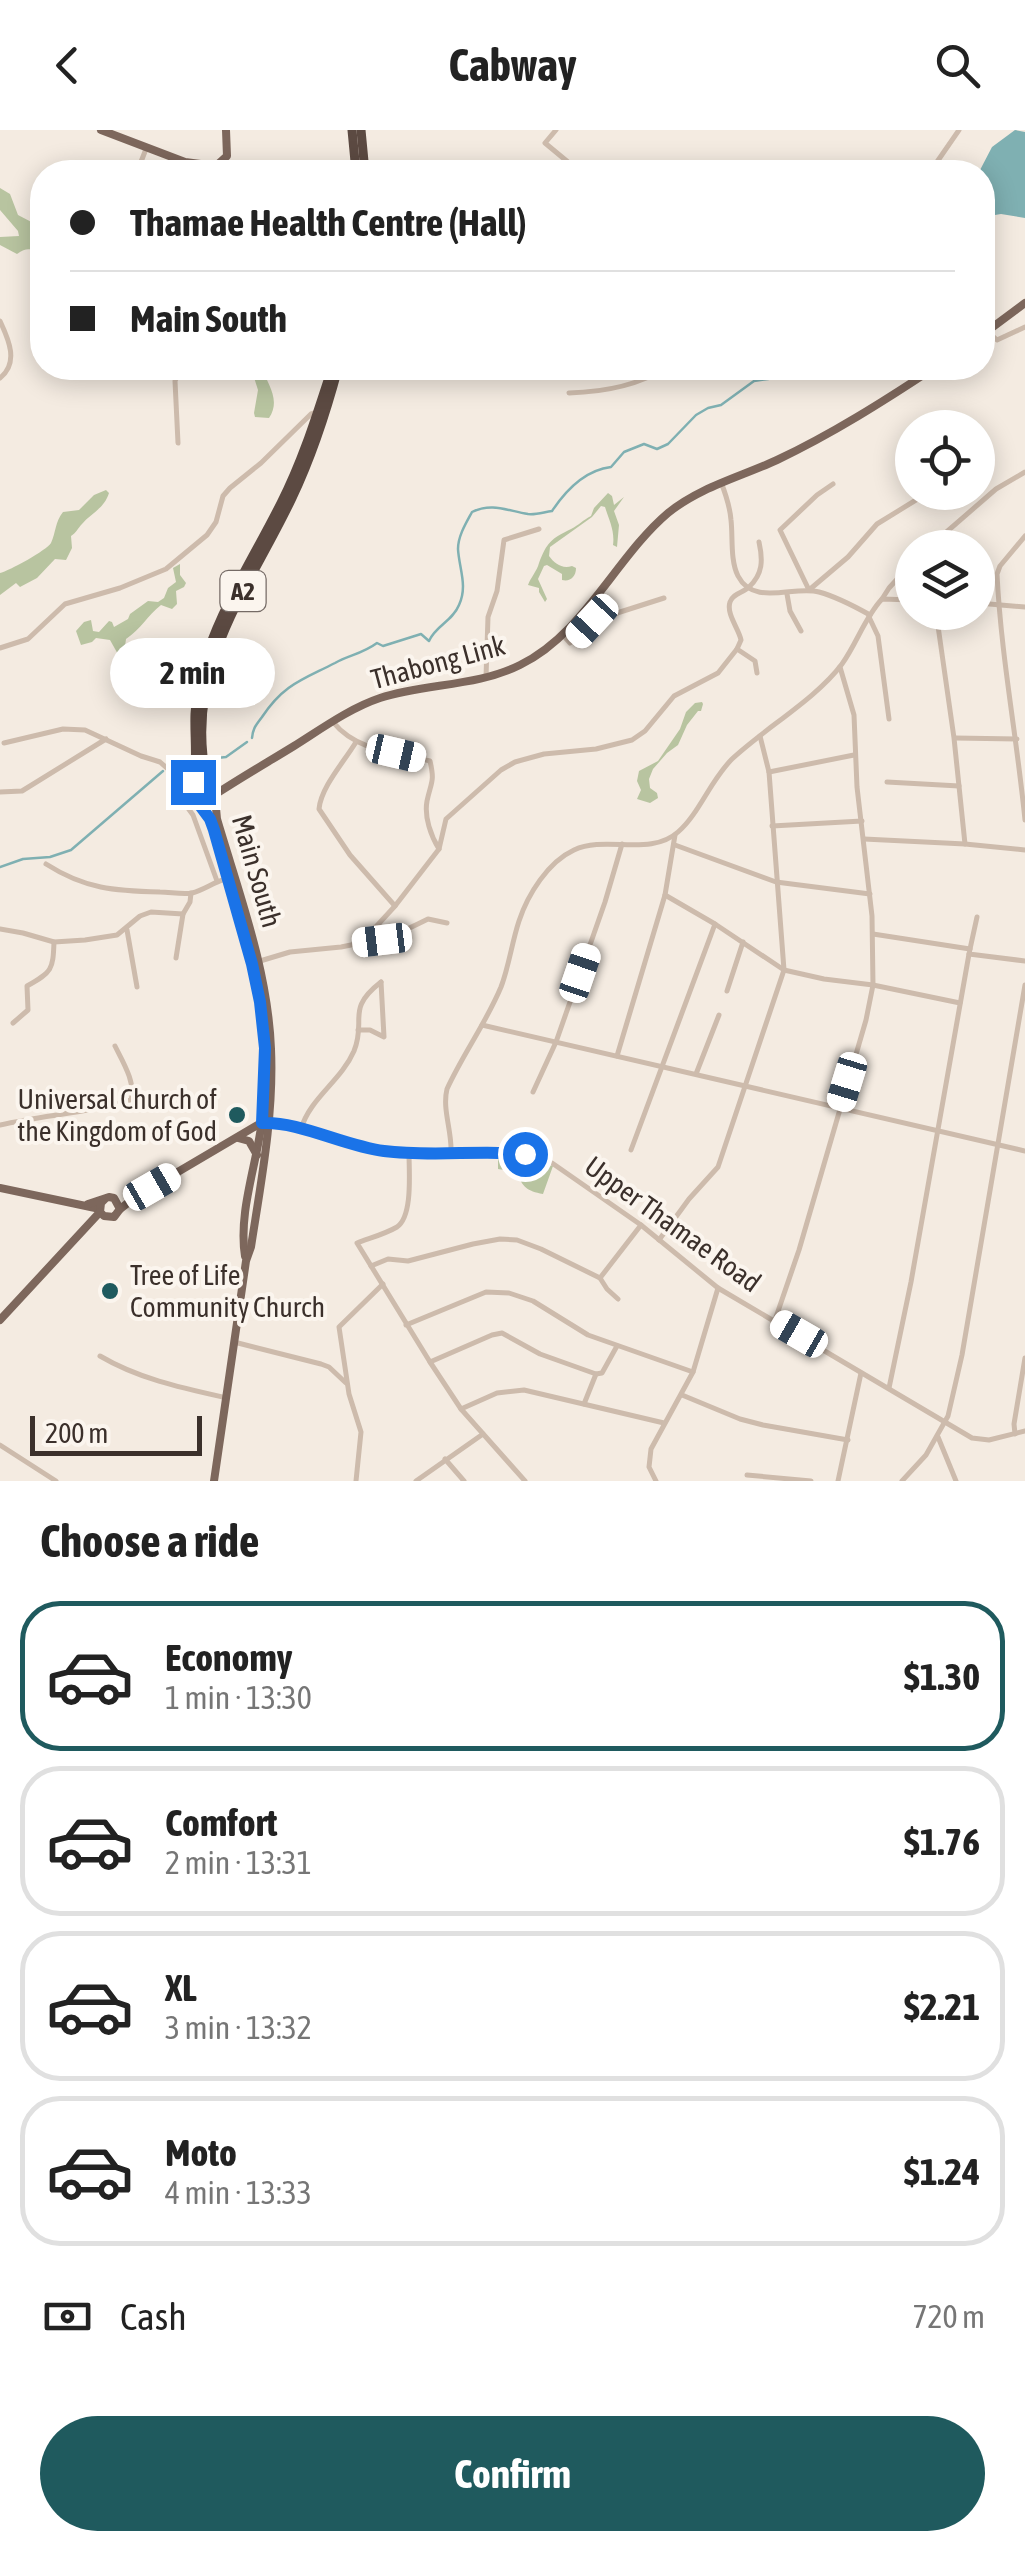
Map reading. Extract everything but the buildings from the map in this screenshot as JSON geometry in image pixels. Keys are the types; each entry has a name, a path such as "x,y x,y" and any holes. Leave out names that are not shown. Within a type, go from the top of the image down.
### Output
{"highway":[{"path":"352,130 355,160"},
{"path":"361,130 364,160"},
{"name":"Main South","path":"322,412 206,656 195,714 196,779 190,788 197,802 209,802 217,787 202,752 202,715 212,657 310,459 331,380"},
{"path":"196,779 212,779"}],"main road":[{"path":"101,130 179,160"},
{"path":"223,160 227,156 226,130"},
{"path":"995,326 1025,303"},
{"name":"Thabong Link","path":"216,795 333,722 380,698 486,678 536,656 562,634 666,515 687,499 826,435 914,381"},
{"path":"212,779 232,782"},
{"name":"Main South","path":"216,795 217,819 256,963 265,1048 265,1122 251,1247 246,1261"},
{"name":"Main South","path":"197,802 210,819 220,846 256,963"},
{"path":"0,1188 80,1204 114,1217 137,1196 265,1122"},
{"name":"Main South","path":"246,1261 246,1219 265,1122"},
{"path":"238,1138 248,1141 257,1155"},
{"path":"80,1204 137,1196"},
{"path":"110,1199 120,1209"},
{"path":"0,1320 103,1213 110,1199"},
{"path":"80,1204 87,1213 88,1227"},
{"name":"A2","path":"214,1481 246,1261"}],"street":[{"path":"556,130 545,143 566,160"},
{"path":"938,160 959,130"},
{"path":"142,160 146,149"},
{"path":"0,322 10,345 11,360 7,373 0,378"},
{"path":"995,339 1025,327"},
{"path":"175,380 178,443"},
{"path":"569,393 644,380"},
{"path":"0,648 28,639 64,604 166,570 206,535 230,488 311,414 322,412"},
{"path":"948,530 996,488 1025,472"},
{"path":"722,482 738,576 749,587 772,594 809,590 869,616 878,636 890,720"},
{"path":"809,590 780,530 833,484"},
{"path":"809,590 848,558 877,524 900,510"},
{"path":"486,678 488,617 497,591 504,540 538,529"},
{"path":"1025,536 998,570 1007,682 1025,820"},
{"path":"361,942 439,850 446,819 502,770 544,754 596,750 632,740 645,731 674,696 713,678 738,649 741,636 730,613 730,602 762,570 759,542"},
{"path":"450,1152 445,1098 452,1078 502,985 520,917 550,868 563,856 591,844 654,844 674,836 716,776 840,667 869,616 895,581"},
{"path":"786,594 790,611 802,630"},
{"path":"562,634 570,643 592,621 664,598"},
{"path":"882,599 895,599"},
{"path":"995,605 1025,607"},
{"path":"939,630 965,844"},
{"path":"738,649 755,661 757,672"},
{"path":"775,1320 800,1250 873,985 873,934 854,716 840,667"},
{"path":"333,722 356,742 430,761 434,779 426,809 439,850"},
{"path":"4,744 63,729 84,730 165,765 193,814 217,881"},
{"path":"660,1240 718,1166 784,970 769,772 760,736"},
{"path":"954,738 1017,739"},
{"path":"0,792 22,792 106,739"},
{"path":"356,742 319,802 319,809 350,855 395,906"},
{"path":"769,772 856,754"},
{"path":"887,782 959,786"},
{"path":"772,826 862,822"},
{"path":"617,1056 665,895 674,836"},
{"path":"864,839 1025,850"},
{"path":"533,1092 556,1042 622,844"},
{"path":"674,845 776,882 870,894"},
{"path":"207,850 220,846"},
{"path":"46,864 88,885 117,892 191,893 229,878"},
{"path":"176,958 183,914 191,893"},
{"path":"665,895 784,970 960,1004"},
{"path":"0,929 54,942 103,938 127,930 140,916 151,912 183,914"},
{"path":"888,1389 977,917"},
{"path":"256,963 290,952 382,940 428,918 447,923"},
{"path":"631,1150 715,924"},
{"path":"127,930 137,987"},
{"path":"873,934 1025,962"},
{"path":"13,1023 28,1010 28,986 53,966 54,942"},
{"path":"726,991 743,942"},
{"path":"301,1129 310,1108 332,1084 354,1050 360,1002 381,982 384,1036 357,1030"},
{"path":"902,1481 926,1455 946,1422 962,1355 1025,985"},
{"path":"696,1074 719,1014"},
{"path":"482,1025 1025,1151"},
{"path":"0,1125 131,1100 134,1093 115,1046"},
{"name":"Upper Thamae Road","path":"265,1122 354,1146 409,1153 499,1152 543,1158 641,1224 718,1288 946,1422 977,1439 1025,1431"},
{"path":"409,1153 407,1208 401,1224 357,1243 461,1409 525,1481"},
{"path":"600,1278 641,1224"},
{"path":"371,1266 500,1239 517,1240 600,1278 618,1299"},
{"path":"356,1481 361,1432 347,1384 339,1327 382,1284"},
{"path":"656,1481 649,1467 651,1449 693,1372 718,1288"},
{"path":"406,1325 471,1297 499,1291 533,1301 588,1335 693,1372"},
{"path":"430,1362 502,1333 540,1354 596,1374 602,1372 617,1346"},
{"path":"234,1342 321,1364 347,1384"},
{"path":"100,1356 164,1385 227,1398"},
{"path":"1015,1434 1025,1358"},
{"path":"838,1481 861,1373"},
{"path":"584,1404 596,1374"},
{"path":"461,1409 497,1393 524,1390 664,1423"},
{"path":"682,1395 740,1419 848,1440"},
{"path":"416,1481 483,1434"},
{"path":"938,1436 956,1481"},
{"path":"0,1445 56,1481"},
{"path":"445,1460 464,1481"},
{"path":"747,1475 811,1481"}],"green space":[{"path":"0,188 10,194 18,215 30,221 30,250 17,254 0,245 0,237 19,236 0,210"},
{"path":"255,380 267,380 274,405 269,418 255,417 258,390"},
{"path":"106,490 109,493 104,503 71,536 72,548 66,560 55,559 37,578 20,587 16,583 0,595 0,573 48,546 63,512 79,510 94,495"},
{"path":"608,493 614,505 624,497 614,511 619,525 617,547 613,545 605,507 601,506 592,517 550,547 549,556 554,561 576,571 570,579 562,580 562,574 544,566 538,579 545,602 539,588 528,585 547,546 591,516"},
{"path":"180,564 180,575 186,583 176,591 177,604 172,609 161,605 156,609 126,639 124,654 119,656 110,640 96,638 81,645 76,631 84,622 91,620 93,631 99,632 109,621 114,627 148,601 164,598 176,582 173,568"},
{"path":"702,702 701,711 687,725 678,745 653,769 650,788 658,798 650,803 637,799 641,790 637,781 639,771 658,761 680,729 686,712"},
{"path":"520,1156 553,1166 543,1194 526,1188 517,1172 498,1169 498,1157"}],"water":[{"path":"1015,130 1025,132 1025,218 995,215 995,160 985,160 992,147"}],"waterway":[{"path":"252,738 270,706 303,679 377,643 383,646 421,634 429,641 456,611 462,598 458,544 472,512 493,507 531,514 552,511 577,482 611,467 624,452 644,444 657,449 668,444 696,415 721,405 761,380"},
{"path":"208,759 226,757 247,742"},
{"path":"172,769 189,764"},
{"path":"0,867 71,850 163,771"}],"place":[{"name":"Universal Church of the Kingdom of God","path":"237,1115"},
{"name":"Tree of Life Community Church","path":"110,1291"}],"route":[{"path":"193,782 190,792 210,819 234,894 260,1002 265,1048 262,1123 383,1151 525,1154"}]}
